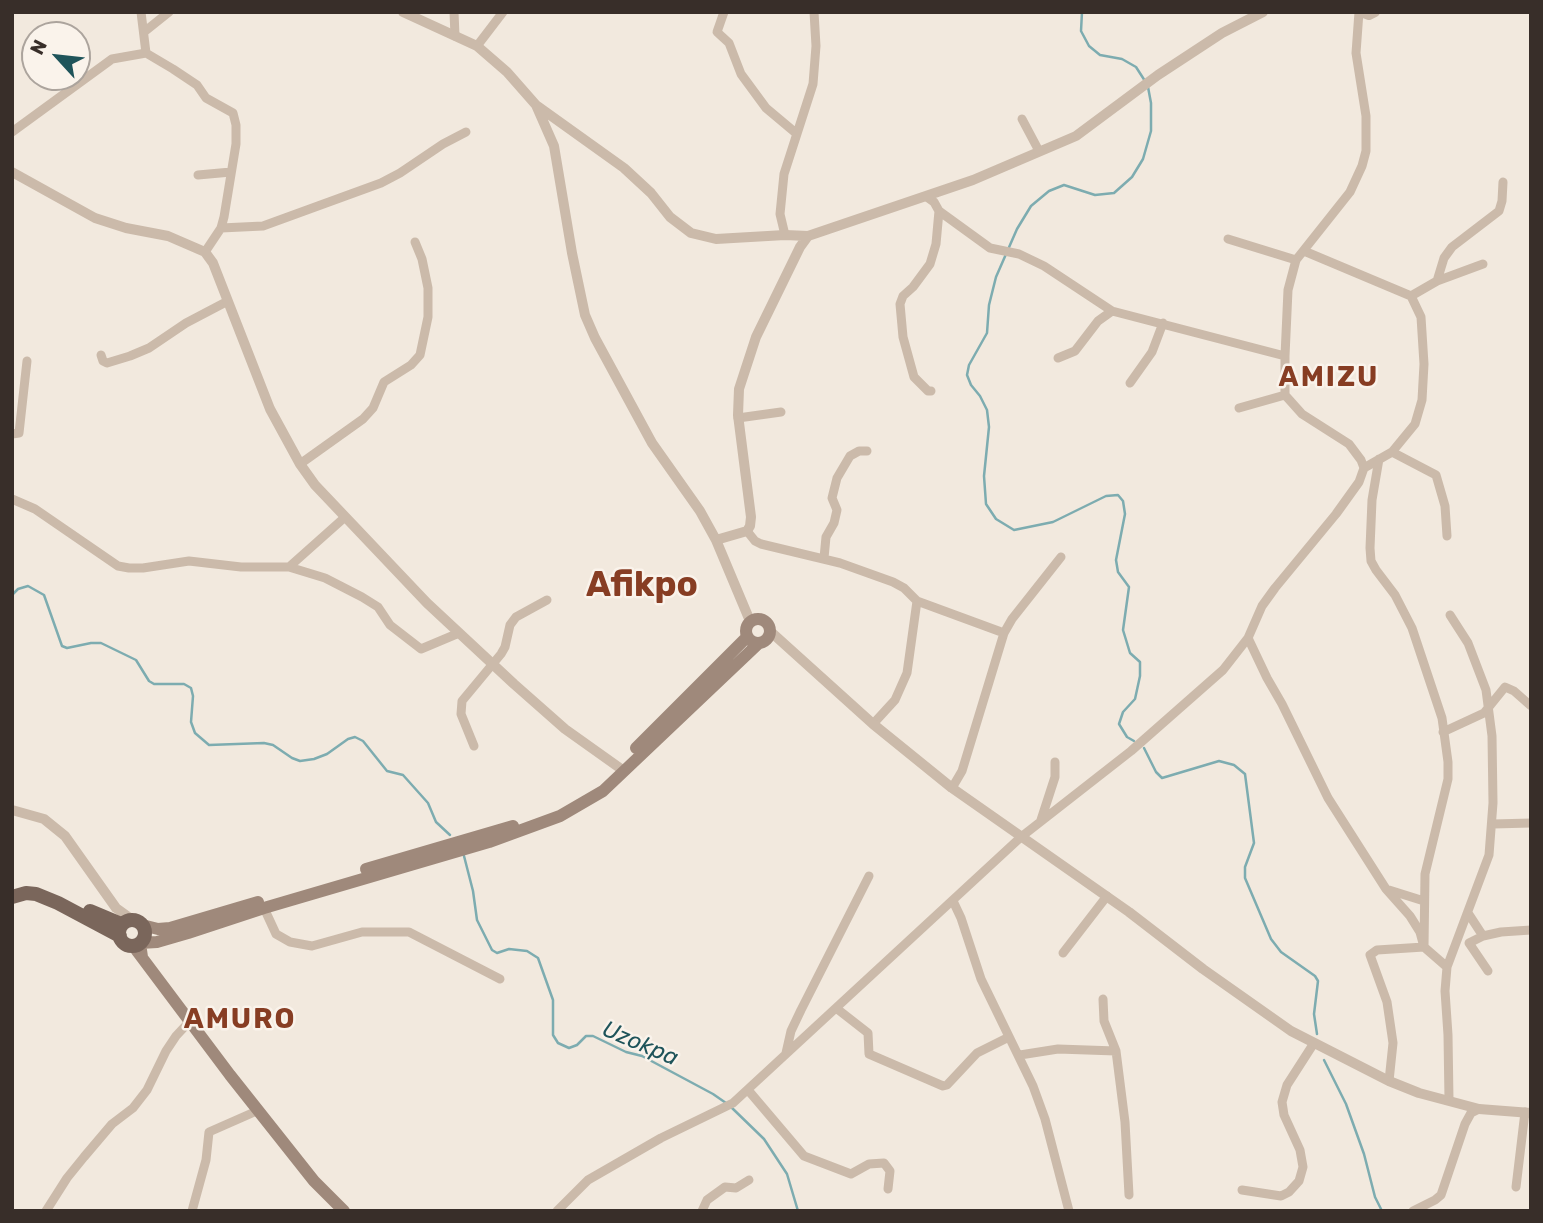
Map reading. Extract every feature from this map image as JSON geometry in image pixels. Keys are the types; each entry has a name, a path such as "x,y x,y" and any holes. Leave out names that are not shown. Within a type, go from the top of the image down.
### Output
{"main road":[{"path":"133,936 170,928 529,821 583,797 621,768 752,640 766,640 771,632 768,623 758,618 750,621 746,629 752,640"},
{"path":"12,897 26,893 36,894 133,936 162,940 532,828 585,803 603,791 621,768"},
{"path":"12,889 35,887 100,916 133,936 154,973 190,1021 314,1181 344,1211"},
{"path":"154,973 155,952 162,940"}],"street":[{"path":"141,12 146,52"},
{"path":"144,32 169,12"},
{"path":"403,12 477,46 507,72 536,105 624,168 652,193 670,216 691,233 716,239 808,236 973,180 1076,136 1146,83 1222,33 1263,12"},
{"path":"454,12 455,36"},
{"path":"477,46 503,12"},
{"path":"724,12 717,32 729,43 741,74 766,108 797,134"},
{"path":"794,258 780,214 784,174 813,84 816,46 814,12"},
{"path":"1364,468 1349,444 1303,414 1285,395 1285,356 1288,290 1296,260 1350,192 1366,151 1366,116 1356,53 1358,33 1367,13"},
{"path":"12,132 112,59 146,52 197,85 206,98 233,113 236,134 221,228 205,252"},
{"path":"536,105 553,143 585,315 594,338 652,443 694,502 716,540 750,621"},
{"path":"1022,119 1039,151"},
{"path":"553,143 556,131 565,126"},
{"path":"221,228 263,226 382,183 466,132"},
{"path":"12,172 95,218 126,228 167,236 205,252 213,263 270,409 314,485 459,633 565,729 621,768"},
{"path":"198,175 231,172"},
{"path":"1437,281 1444,258 1452,247 1499,211 1503,201 1503,182"},
{"path":"927,197 939,211 990,248 1012,253 1044,266 1112,311 1285,356"},
{"path":"932,391 928,391 914,377 904,337 900,304 903,296 913,288 930,264 936,244 939,211"},
{"path":"747,531 751,517 738,418 739,389 756,337 794,258 808,236"},
{"path":"1228,240 1296,260"},
{"path":"300,464 363,419 378,398 379,388 384,382 411,365 420,355 428,317 428,288 422,259 415,242"},
{"path":"557,1211 588,1180 661,1138 730,1106 1021,836 1131,751 1223,670 1248,638 1262,606 1336,514 1359,482 1364,468 1392,452 1415,424 1422,400 1424,364 1421,317 1411,296 1304,251"},
{"path":"1411,296 1437,281 1483,264"},
{"path":"101,355 107,363 149,348 186,323 226,302"},
{"path":"1058,358 1075,351 1098,321 1112,311"},
{"path":"1130,383 1152,352 1163,323"},
{"path":"12,433 19,433 27,361"},
{"path":"1239,408 1285,395"},
{"path":"738,418 781,412"},
{"path":"824,558 826,537 834,523 837,510 832,498 836,478 850,456 859,451 867,451"},
{"path":"1392,452 1436,475 1445,506 1447,536"},
{"path":"1379,459 1372,500 1371,561 1395,595 1412,628 1436,695 1448,762 1448,779 1424,874 1424,947"},
{"path":"12,499 35,509 118,566 143,568 188,561 241,567 289,567 325,578 362,597 378,607 390,625 421,649 459,633"},
{"path":"289,567 344,518"},
{"path":"716,540 747,531"},
{"path":"747,531 761,544 824,558 893,582 904,588 917,601 1004,633"},
{"path":"952,788 962,771 1004,633 1061,557"},
{"path":"474,746 460,708 467,692 505,648 510,625 516,617 547,600"},
{"path":"873,724 895,700 907,673 917,601"},
{"path":"1449,1100 1444,991 1447,967 1489,855 1493,824 1492,736 1486,690 1468,643 1450,615"},
{"path":"771,632 873,724 952,788 1107,896 1291,1031 1389,1082 1419,1093 1479,1109 1528,1112 1516,1186"},
{"path":"1248,638 1328,798 1386,889 1410,916 1420,932 1424,947 1447,967"},
{"path":"1443,732 1484,713 1505,687 1531,706"},
{"path":"1041,821 1055,778 1055,762"},
{"path":"12,810 44,819 65,836 133,936"},
{"path":"1493,824 1531,823"},
{"path":"786,1053 791,1031 869,876"},
{"path":"1386,889 1424,901"},
{"path":"100,916 107,910 107,896"},
{"path":"1063,953 1107,896"},
{"path":"953,901 981,979 1020,1055 1045,1119 1069,1211"},
{"path":"264,908 276,934 290,942 312,946 362,932 409,932 500,979"},
{"path":"1468,913 1483,936"},
{"path":"1469,943 1501,932 1531,930"},
{"path":"1459,937 1469,943 1489,971"},
{"path":"1389,1082 1392,1043 1389,1016 1376,966 1370,955 1377,950 1424,947"},
{"path":"1103,999 1104,1021 1116,1051 1125,1122 1129,1195"},
{"path":"836,1008 868,1033 869,1054 943,1086 977,1053 1009,1037"},
{"path":"46,1211 84,1157 112,1124 133,1108 147,1090 166,1051 190,1021"},
{"path":"1242,1190 1281,1196 1289,1192 1298,1181 1303,1167 1300,1150 1284,1115 1282,1102 1287,1085 1314,1043"},
{"path":"1020,1055 1058,1049 1116,1051"},
{"path":"748,1090 804,1156 850,1174 869,1164 884,1163 890,1171 888,1189"},
{"path":"1413,1211 1441,1195 1465,1124 1471,1113 1479,1109"},
{"path":"192,1211 209,1132 259,1110"},
{"path":"702,1211 707,1200 725,1187 736,1188 749,1180"}],"waterway":[{"path":"1082,12 1081,31 1089,46 1100,55 1122,59 1136,67 1145,81"},
{"path":"1134,741 1127,737 1119,724 1123,712 1135,699 1140,676 1140,662 1130,653 1123,630 1129,587 1118,572 1116,560 1125,514 1123,501 1118,495 1106,496 1053,522 1014,530 996,519 986,504 984,476 989,427 987,410 967,375 969,365 987,333 989,305 996,277 1017,229 1031,206 1049,191 1064,185 1095,195 1114,193 1132,177 1143,159 1151,131 1148,87"},
{"path":"12,595 18,589 28,586 44,595 62,646 67,648 101,643 136,660 149,681 154,684 184,684 191,688 191,722 195,733 209,745 264,743 273,745 300,761 327,754 348,739 355,737 363,741 387,771 403,775 428,803 436,822 450,835"},
{"path":"1144,748 1162,778 1219,761 1234,765 1245,774 1254,843 1245,867 1245,878 1271,939 1281,952 1318,981 1314,1014 1317,1034"},
{"name":"Uzokpa","path":"464,856 477,920 492,950 497,953 509,949 527,951 538,958 553,1000 553,1035 558,1043 569,1048 577,1045 586,1036 593,1036 626,1052 642,1056 726,1103"},
{"path":"1324,1060 1346,1104 1364,1154 1375,1197 1382,1211"},
{"name":"Uzokpa","path":"731,1107 764,1139 787,1174 798,1211"}],"district":[{"name":"AMIZU","path":"1329,378"},
{"name":"Afikpo","path":"642,586"},
{"name":"AMURO","path":"240,1020"}]}
